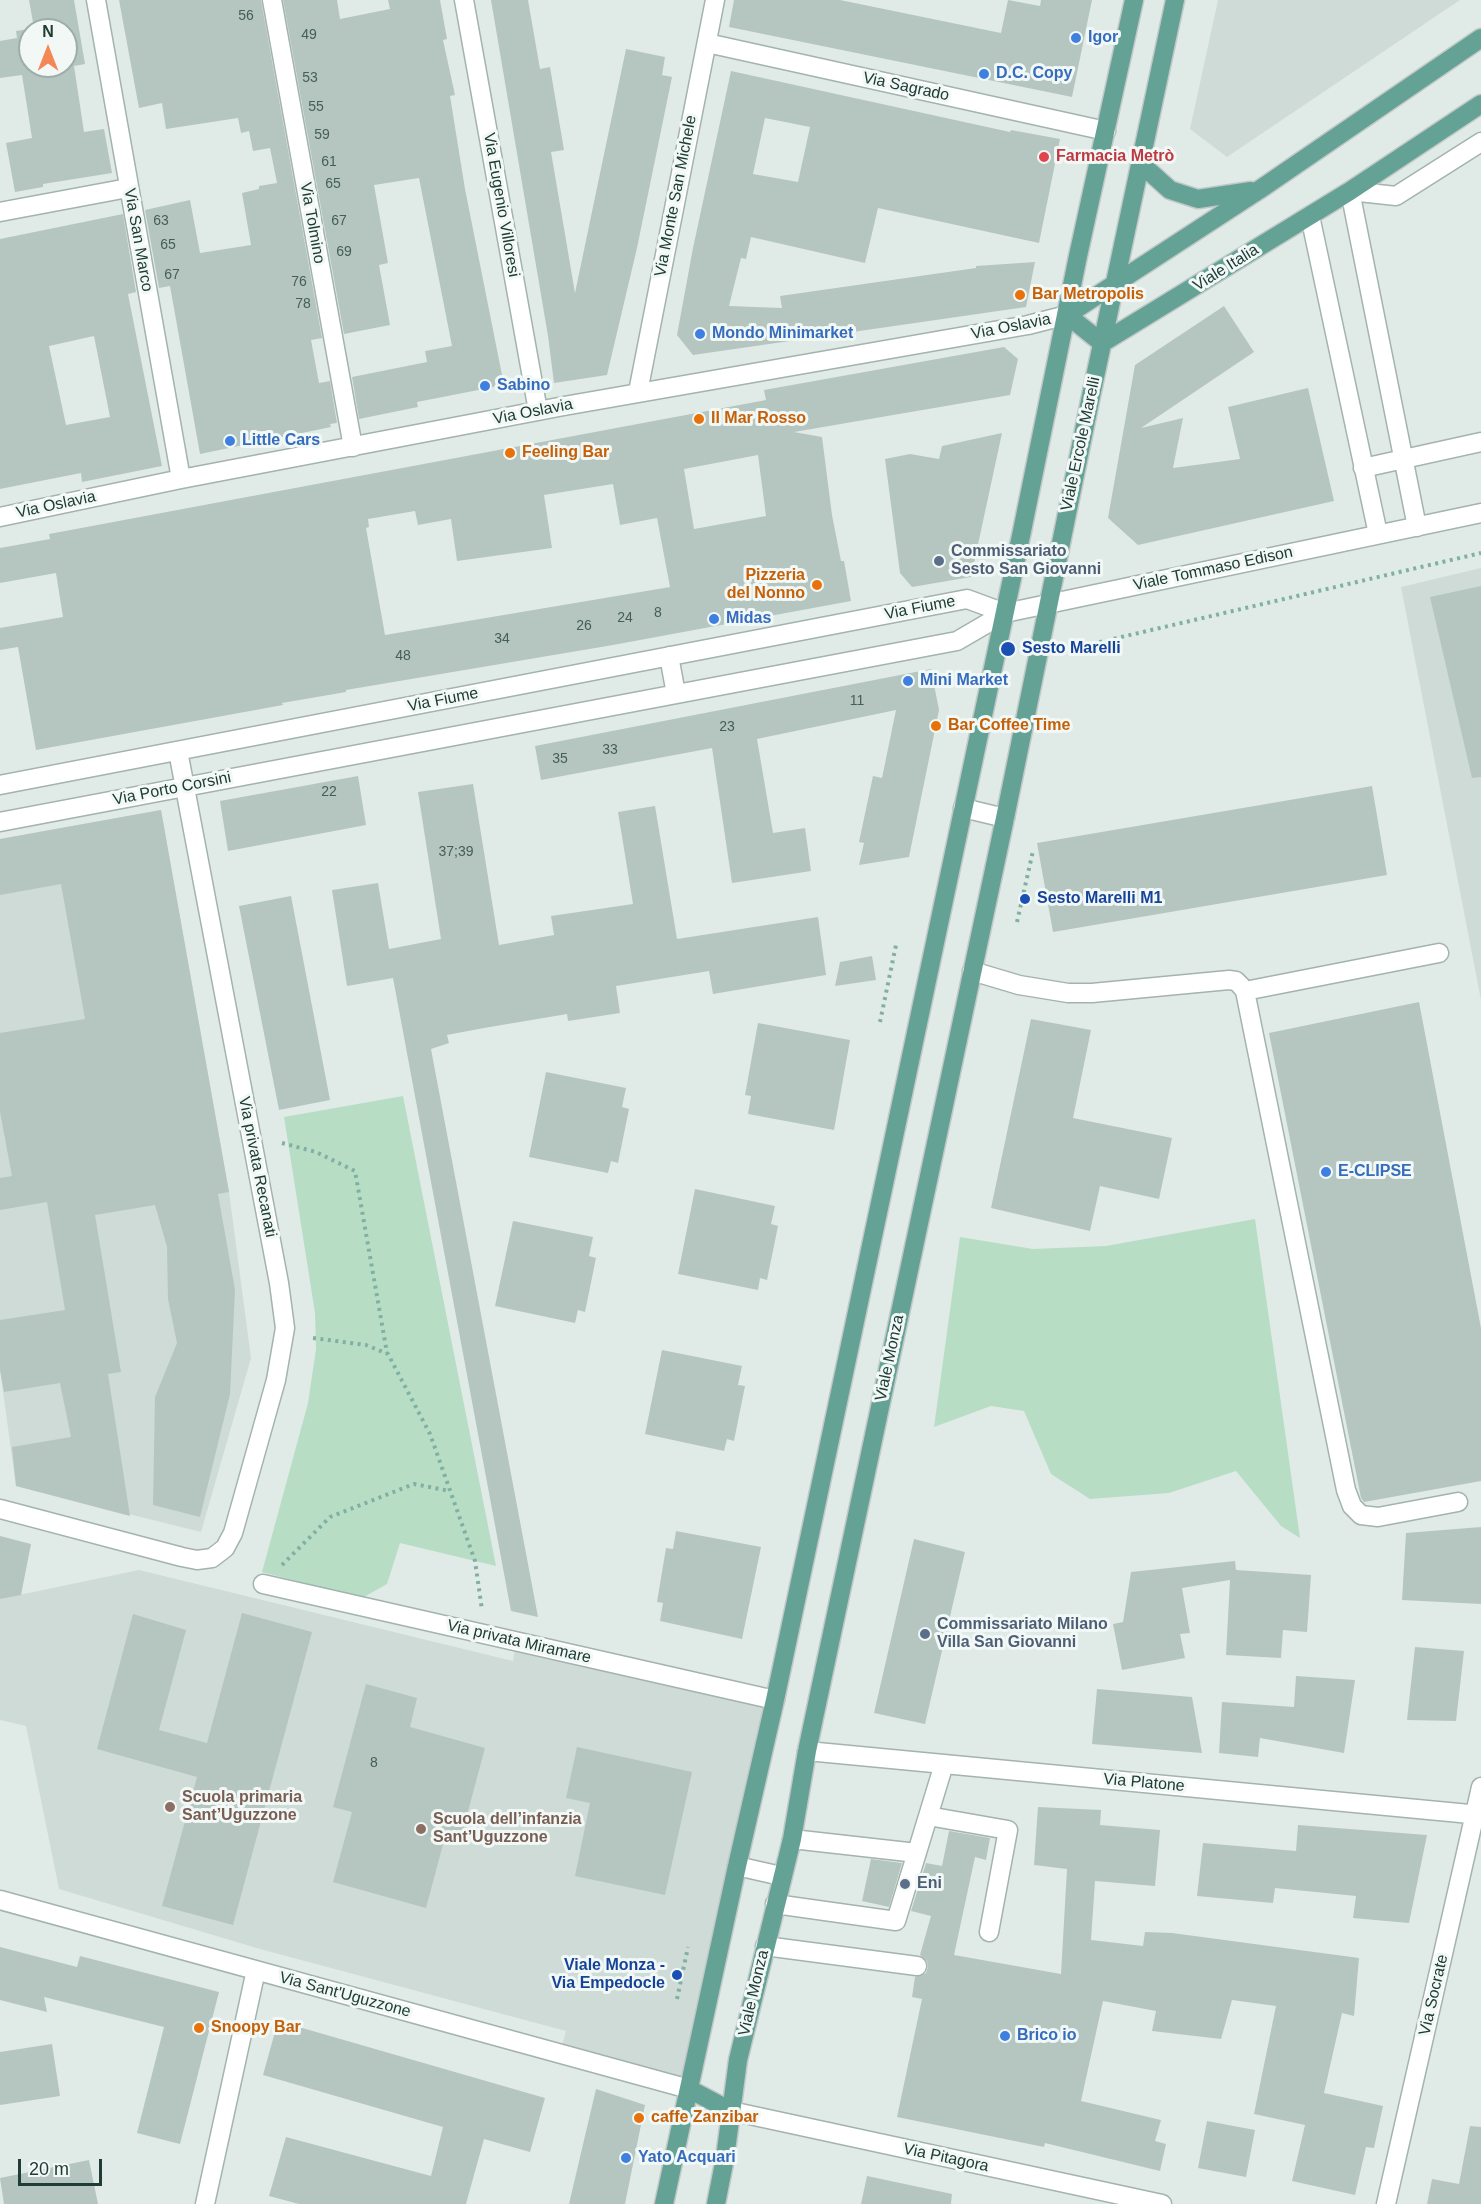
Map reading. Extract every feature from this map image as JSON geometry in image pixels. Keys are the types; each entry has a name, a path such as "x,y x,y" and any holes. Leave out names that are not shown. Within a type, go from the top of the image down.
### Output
{"main road":[{"path":"664,2204 775,1700 1134,0"},
{"name":"Viale Ercole Marelli","path":"1000,840 1175,0"},
{"path":"1067,315 1259,190 1481,38"},
{"name":"Viale Italia","path":"1102,343 1350,191 1481,104"},
{"path":"1140,163 1170,190 1198,199 1259,190"},
{"path":"1067,315 1102,343"},
{"name":"Viale Monza","path":"716,2204 725,2158 738,2060 781,1876 792,1839 807,1751 1000,840"},
{"path":"689,2089 731,2111"}],"street":[{"name":"Via San Marco","path":"96,0 181,479"},
{"name":"Via Tolmino","path":"272,0 353,447"},
{"name":"Via Eugenio Villoresi","path":"464,0 538,411"},
{"name":"Via Monte San Michele","path":"638,392 715,0"},
{"name":"Via Sagrado","path":"707,43 1106,131"},
{"path":"1417,527 1350,191 1396,196 1481,141"},
{"path":"0,212 128,188"},
{"path":"1310,216 1378,534"},
{"name":"Via Oslavia","path":"0,517 181,479 638,392 1028,325 1067,315"},
{"path":"1364,468 1481,442"},
{"name":"Viale Tommaso Edison","path":"1048,604 1481,513"},
{"name":"Via Fiume","path":"178,751 967,599 1005,613"},
{"path":"669,656 676,694 957,641 1005,613 1048,604"},
{"name":"Via Porto Corsini","path":"0,822 676,694"},
{"path":"0,784 178,751"},
{"name":"Via privata Recanati","path":"0,1509 197,1560 212,1558 225,1548 233,1533 276,1380 285,1328 279,1283 178,751"},
{"path":"963,808 1005,818"},
{"path":"1245,991 1439,953"},
{"path":"972,971 1025,986 1068,993 1236,981 1245,991 1346,1490 1352,1506 1361,1515 1378,1516 1458,1502"},
{"name":"Via privata Miramare","path":"263,1584 775,1700"},
{"name":"Via Platone","path":"807,1751 1478,1815"},
{"path":"775,1904 896,1921 944,1764"},
{"name":"Via Socrate","path":"1386,2204 1478,1815 1481,1787"},
{"path":"928,1816 1008,1830 989,1932"},
{"path":"792,1839 917,1853"},
{"path":"737,1866 781,1876"},
{"name":"Via Sant'Uguzzone","path":"0,1900 689,2089"},
{"path":"765,1946 917,1966"},
{"path":"205,2204 256,1970"},
{"name":"Via Pitagora","path":"731,2111 1162,2204"}],"path":[{"path":"1070,649 1481,553"},
{"path":"1017,922 1032,851"},
{"path":"880,1022 896,945"},
{"path":"282,1143 316,1152 354,1171 388,1354 430,1434 475,1561 486,1635"},
{"path":"313,1338 366,1345 388,1354"},
{"path":"279,1568 330,1517 414,1484 450,1491"},
{"path":"677,1999 688,1947"}],"shaded area":[{"path":"1218,0 1460,0 1227,157 1190,129"},
{"path":"1481,568 1481,1000 1401,587"},
{"path":"161,810 229,1192 251,1358 201,1532 16,1486 0,1370 0,839"},
{"path":"139,1570 513,1661 516,1641 775,1700 689,2089 560,2054 566,2031 260,1949 59,1889 26,1726 0,1720 0,1599"}],"green space":[{"path":"403,1096 496,1566 400,1543 387,1584 362,1598 262,1572 308,1403 316,1349 315,1313 284,1117"},
{"path":"1255,1219 1300,1538 1281,1526 1236,1471 1169,1493 1090,1499 1051,1474 1024,1411 991,1406 934,1427 960,1237 1033,1249 1106,1246"}],"building":[{"path":"29,0 74,0 77,18 32,18"},
{"path":"119,0 261,0 322,338 311,340 319,383 330,381 337,423 330,424 331,427 200,454 170,286 159,288 145,210 190,200 200,253 251,245 242,193 259,189 259,186 277,183 270,148 253,151 249,131 241,133 238,118 166,129 162,103 139,108"},
{"path":"283,0 337,0 340,19 390,9 388,0 440,0 447,39 443,40 455,95 450,96 465,189 504,385 417,402 418,407 359,419 352,377 427,362 425,351 452,346 419,178 374,185 388,263 379,265 390,325 344,334"},
{"path":"491,0 528,0 540,69 550,67 564,150 551,152 575,293 626,49 665,57 662,75 672,77 637,248 607,375 554,383"},
{"path":"734,0 840,0 1001,33 1008,0 1040,6 1041,0 1092,0 1072,97 729,27"},
{"path":"78,23 85,64 78,65"},
{"path":"16,31 18,31 18,76 0,78 0,41 17,38"},
{"path":"731,71 1010,132 1011,130 1060,139 1039,243 878,208 865,263 751,237 746,259 741,258 729,306 782,308 780,296 976,268 976,266 1035,262 1026,307 693,355 677,335","holes":["765,118 810,127 798,182 753,174"]},
{"path":"22,78 76,78 84,132 104,129 112,173 43,184 43,187 15,192 6,143 32,138"},
{"path":"123,214 136,292 128,294 162,466 82,482 81,473 0,489 0,239","holes":["94,336 110,417 66,425 49,346"]},
{"path":"1224,306 1254,352 1141,428 1183,418 1173,468 1240,459 1228,407 1308,388 1334,501 1138,545 1108,518 1135,365"},
{"path":"1004,347 1018,359 1010,395 794,432 822,437 832,515 851,601 613,645 346,690 346,692 282,703 283,705 36,750 18,647 0,650 0,628 63,617 56,573 0,583 0,548 50,539 49,534 766,400 764,390","holes":["758,455 766,516 694,529 684,469","613,484 620,525 657,518 670,587 385,635 366,528 369,527 368,519 415,511 418,525 451,519 457,561 552,548 544,495"]},
{"path":"1002,433 971,577 912,587 900,573 885,459 910,454 939,459 942,446"},
{"path":"1481,586 1481,777 1472,778 1430,597"},
{"path":"931,669 939,710 909,857 859,865 864,843 859,842 873,776 882,778 896,710 757,739 773,833 805,828 811,871 732,883 712,748 541,780 535,746"},
{"path":"358,776 366,825 228,851 220,801"},
{"path":"473,784 499,945 554,935 551,916 633,904 618,812 655,806 677,939 818,917 826,975 713,994 709,971 616,986 620,1013 568,1021 567,1014 447,1035 449,1043 431,1049 538,1617 511,1611 393,978 347,986 332,890 378,883 389,949 441,939 418,792"},
{"path":"1372,786 1387,875 1053,932 1037,843"},
{"path":"161,810 229,1192 218,1194 235,1290 230,1394 200,1517 153,1505 155,1397 177,1343 168,1299 167,1247 155,1205 95,1215 121,1372 108,1374 130,1516 16,1486 12,1447 71,1437 60,1383 4,1392 0,1370 0,1320 65,1310 47,1202 0,1210 0,1178 12,1176 0,1112 0,1033 85,1019 61,884 0,895 0,839"},
{"path":"291,896 330,1100 279,1110 239,906"},
{"path":"872,956 876,980 835,986 840,962"},
{"path":"1419,1002 1481,1328 1481,1481 1364,1502 1361,1498 1269,1033"},
{"path":"1031,1019 1091,1030 1073,1118 1172,1138 1159,1199 1100,1186 1090,1231 991,1208"},
{"path":"758,1023 850,1040 834,1130 748,1114 751,1096 745,1095"},
{"path":"546,1072 626,1088 622,1107 629,1109 618,1163 611,1161 608,1173 529,1157"},
{"path":"695,1189 775,1206 771,1224 778,1226 767,1280 760,1278 758,1290 678,1274"},
{"path":"513,1221 593,1237 589,1256 596,1258 585,1312 578,1310 575,1323 495,1306"},
{"path":"662,1350 742,1366 738,1385 745,1386 734,1441 727,1439 724,1451 645,1434"},
{"path":"1481,1527 1481,1604 1402,1600 1406,1533"},
{"path":"676,1531 761,1547 742,1639 660,1621 663,1603 657,1602 666,1548 673,1549"},
{"path":"0,1536 31,1544 21,1595 0,1599"},
{"path":"914,1539 965,1552 925,1724 874,1713"},
{"path":"1235,1561 1236,1570 1311,1575 1307,1632 1283,1630 1281,1658 1226,1655 1230,1580 1182,1588 1190,1633 1180,1634 1185,1658 1122,1670 1113,1624 1123,1622 1131,1572"},
{"path":"242,1613 312,1632 233,1925 162,1906 197,1777 97,1749 133,1614 186,1630 159,1730 207,1743"},
{"path":"1415,1647 1464,1651 1456,1721 1407,1720"},
{"path":"1296,1676 1355,1680 1344,1753 1260,1738 1258,1757 1219,1753 1222,1702 1294,1707"},
{"path":"366,1684 417,1698 410,1727 485,1748 460,1841 445,1837 426,1908 333,1882 352,1812 333,1807"},
{"path":"1097,1689 1192,1697 1202,1753 1092,1744"},
{"path":"577,1747 692,1772 665,1895 575,1876 590,1803 566,1798"},
{"path":"1038,1807 1101,1810 1100,1825 1160,1830 1155,1886 1095,1881 1091,1940 1143,1946 1145,1932 1172,1933 1359,1958 1354,2016 1342,2013 1324,2093 1383,2106 1374,2148 1366,2147 1355,2195 1292,2181 1305,2125 1254,2114 1276,2006 1232,2000 1221,2039 1152,2031 1156,2011 1103,2001 1081,2101 1161,2120 1155,2141 1166,2144 1160,2171 1045,2143 1044,2147 897,2117 922,1999 912,1997 915,1977 926,1973 928,1967 927,1961 920,1955 931,1916 911,1911 926,1863 942,1866 949,1831 990,1838 986,1860 975,1857 954,1955 1061,1974 1067,1869 1034,1865"},
{"path":"1298,1825 1427,1835 1409,1923 1353,1918 1356,1896 1275,1888 1273,1903 1197,1896 1203,1843 1296,1851"},
{"path":"871,1859 902,1863 889,1907 862,1901"},
{"path":"0,1947 77,1967 80,1956 219,1992 180,2144 137,2133 164,2027 44,1997 47,2012 0,2000"},
{"path":"278,2021 545,2098 530,2152 484,2139 466,2204 299,2204 269,2196 286,2137 431,2176 443,2127 263,2075"},
{"path":"52,2044 60,2096 0,2105 0,2052"},
{"path":"596,2089 645,2105 625,2204 569,2204"},
{"path":"1207,2121 1255,2130 1246,2177 1198,2168"},
{"path":"1470,2126 1481,2127 1481,2204 1427,2204 1432,2179 1459,2184"},
{"path":"89,2160 98,2204 4,2204 0,2178"},
{"path":"867,2176 952,2194 951,2204 861,2204"}],"place":[{"name":"Igor","path":"1076,38"},
{"name":"D.C. Copy","path":"984,74"},
{"name":"Farmacia Metrò","path":"1044,157"},
{"name":"Bar Metropolis","path":"1020,295"},
{"name":"Mondo Minimarket","path":"700,334"},
{"name":"Sabino","path":"485,386"},
{"name":"Il Mar Rosso","path":"699,419"},
{"name":"Little Cars","path":"230,441"},
{"name":"Feeling Bar","path":"510,453"},
{"name":"Commissariato Sesto San Giovanni","path":"939,561"},
{"name":"Pizzeria del Nonno","path":"817,585"},
{"name":"Midas","path":"714,619"},
{"name":"Sesto Marelli","path":"1008,649"},
{"name":"Mini Market","path":"908,681"},
{"name":"Bar Coffee Time","path":"936,726"},
{"name":"Sesto Marelli M1","path":"1025,899"},
{"name":"E-CLIPSE","path":"1326,1172"},
{"name":"Commissariato Milano Villa San Giovanni","path":"925,1634"},
{"name":"Scuola primaria Sant’Uguzzone","path":"170,1807"},
{"name":"Scuola dell’infanzia Sant’Uguzzone","path":"421,1829"},
{"name":"Eni","path":"905,1884"},
{"name":"Viale Monza - Via Empedocle","path":"677,1975"},
{"name":"Snoopy Bar","path":"199,2028"},
{"name":"Brico io","path":"1005,2036"},
{"name":"caffe Zanzibar","path":"639,2118"},
{"name":"Yato Acquari","path":"626,2158"}]}
